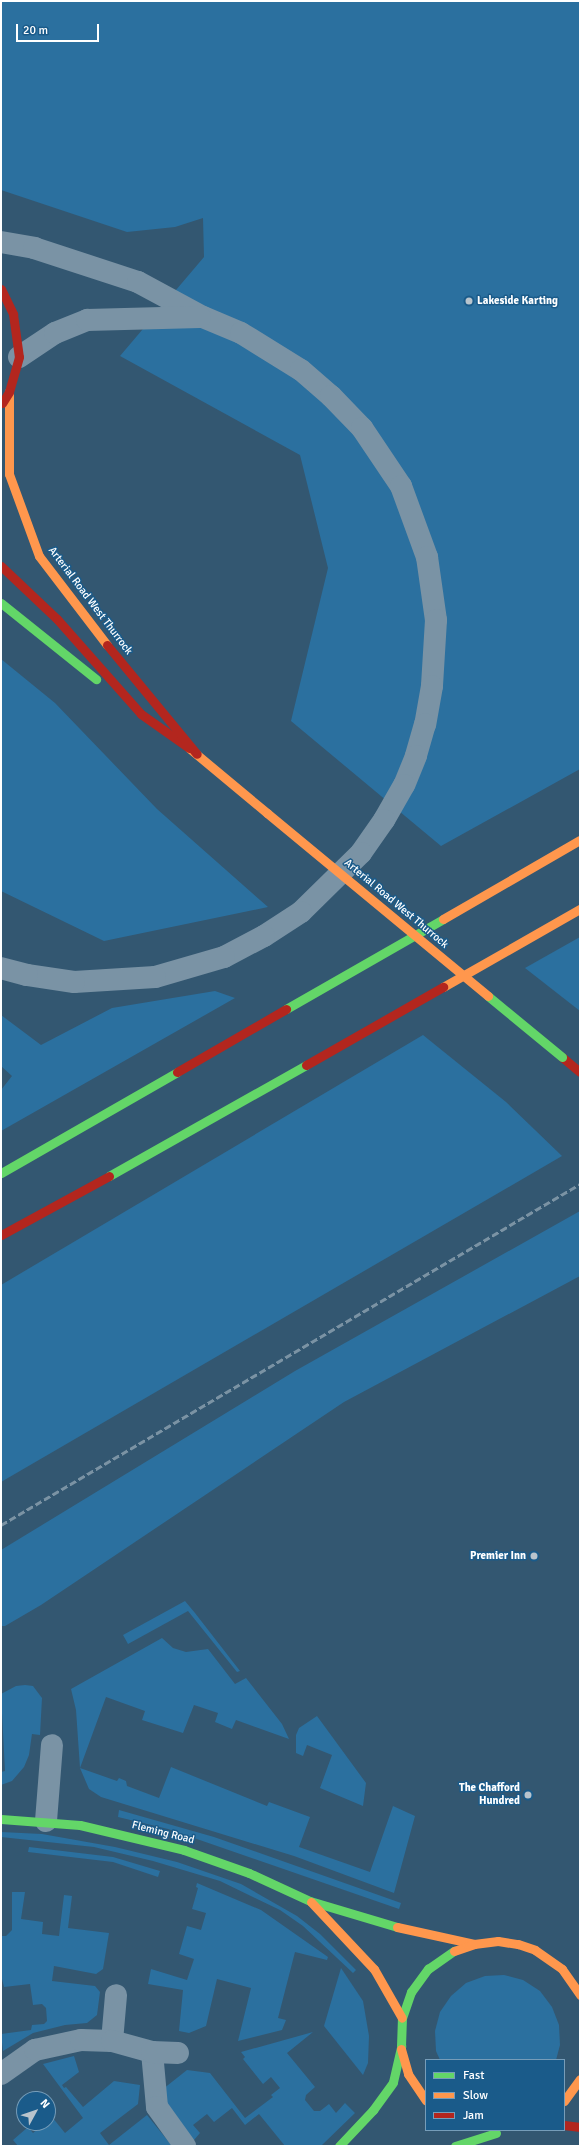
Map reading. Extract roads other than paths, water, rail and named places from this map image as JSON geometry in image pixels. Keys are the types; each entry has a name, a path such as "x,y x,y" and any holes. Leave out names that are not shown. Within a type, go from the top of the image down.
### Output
{"main road":[{"path":"1,289 13,314 20,357 9,392 1,404"},
{"name":"Arterial Road West Thurrock","path":"9,392 9,474 39,556 89,623 197,754"},
{"name":"Arterial Road West Thurrock","path":"1,566 57,619 141,714 197,754 266,813 580,1072"},
{"path":"1,604 141,714"},
{"path":"1,1173 580,840"},
{"path":"1,1235 143,1158 580,909"},
{"name":"Fleming Road","path":"1,1819 80,1825 184,1850 249,1873 310,1901 406,1930 474,1944"},
{"name":"Fleming Road","path":"310,1901 374,1969 402,2018"},
{"path":"339,2146 373,2110 393,2082 401,2046 402,2018 411,1992 428,1969 451,1952 474,1944 498,1941 535,1950 562,1969 580,1995"},
{"path":"401,2046 408,2074 425,2100"},
{"path":"565,2100 580,2079"},
{"path":"565,2125 580,2127"},
{"path":"485,2131 496,2133"},
{"path":"455,2146 496,2133 508,2131"}],"street":[{"path":"1,242 34,248 138,282 203,317 241,333 301,370 325,391 362,428 401,486 427,557 436,620 432,686 416,756 384,820 361,853 301,912 264,936 224,957 155,977 74,982 27,975 1,968"},
{"path":"20,357 55,333 86,320 203,317"},
{"path":"46,1822 52,1745"},
{"path":"112,2041 116,1996"},
{"path":"1,2074 19,2059 41,2048 81,2040 112,2041 152,2052 178,2053"},
{"path":"152,2052 157,2107 185,2146"}],"railway":[{"path":"1,1525 580,1184"}],"place":[{"name":"Lakeside Karting","path":"469,301"},
{"name":"Premier Inn","path":"534,1556"},
{"name":"The Chafford Hundred","path":"528,1795"}]}
